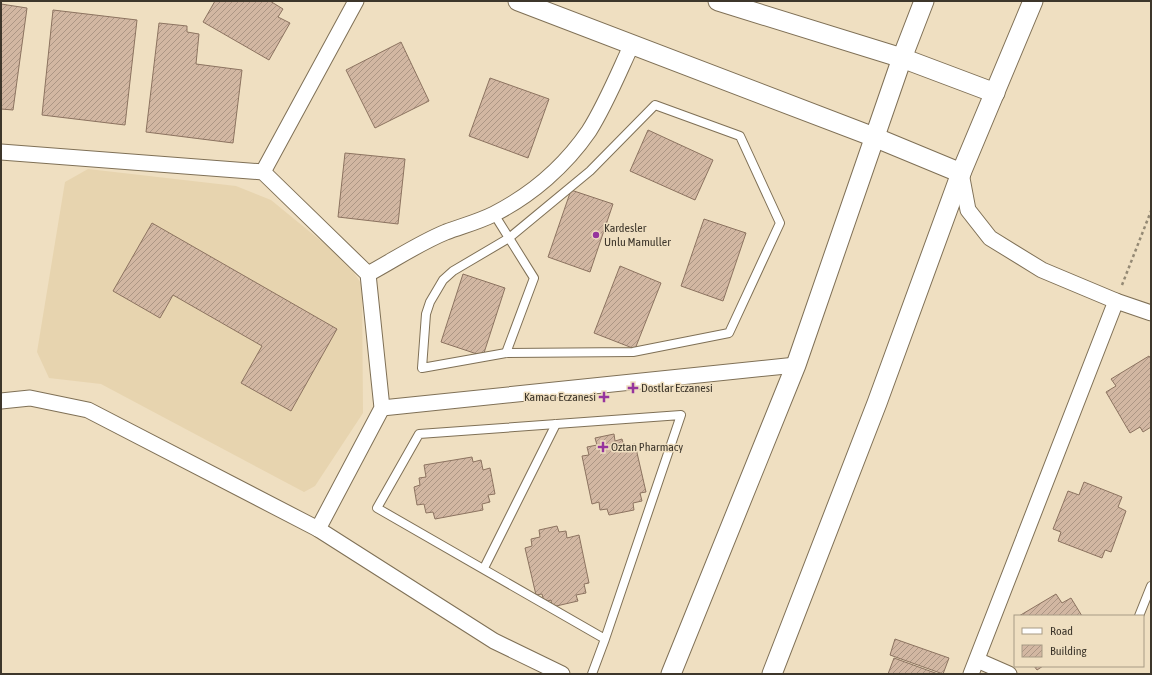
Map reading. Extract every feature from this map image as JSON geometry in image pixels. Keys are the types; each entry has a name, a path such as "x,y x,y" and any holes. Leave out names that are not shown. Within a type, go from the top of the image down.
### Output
{"street":[{"path":"263,172 356,1"},
{"path":"518,1 874,137 960,174"},
{"path":"718,1 902,58 995,93"},
{"path":"671,674 796,365 874,137 924,1"},
{"path":"772,674 877,403 960,174 1033,1"},
{"path":"368,274 445,232 494,214 516,201 538,185 573,151 600,112 632,44"},
{"path":"1,152 263,172 368,274 382,408 318,529"},
{"path":"960,174 968,210 990,238 1042,270 1116,301 1151,313"},
{"path":"1009,674 974,667 1116,301"},
{"path":"382,408 796,365"},
{"path":"1,401 30,398 88,410 318,529 494,641 562,674"}],"lane":[{"path":"655,105 740,136 780,223 729,333 633,352 506,353 422,368 426,314 436,290 453,271 509,238 590,171 655,105"},
{"path":"494,214 534,278 506,353"},
{"path":"592,674 605,639 681,415 420,434 377,508 484,568 605,639"},
{"path":"484,568 556,424"},
{"path":"1139,615 1151,586"}],"path":[{"path":"1116,301 1151,211"}],"shaded area":[{"path":"88,169 236,186 271,200 348,263 362,285 363,413 315,486 304,492 101,384 49,378 37,352 65,182"}],"building":[{"path":"215,1 270,1 283,9 278,17 290,23 269,60 203,22"},
{"path":"1,4 27,8 13,110 1,109"},
{"path":"53,10 137,20 125,125 42,115"},
{"path":"159,23 187,26 187,32 199,34 196,64 242,70 233,143 146,132"},
{"path":"401,42 429,101 375,128 346,70"},
{"path":"490,78 549,99 528,158 469,136"},
{"path":"648,130 713,160 695,200 630,171"},
{"path":"345,153 405,159 398,224 338,217"},
{"path":"571,190 613,204 590,272 548,257"},
{"path":"704,219 746,233 723,301 681,286"},
{"path":"152,223 337,329 291,411 241,383 262,346 173,295 160,318 113,291"},
{"path":"620,266 661,283 635,349 594,333"},
{"path":"463,274 505,288 483,356 441,342"},
{"path":"1149,356 1151,359 1151,427 1143,432 1140,427 1130,433 1106,392 1116,386 1111,379"},
{"path":"614,434 615,441 622,439 624,446 635,444 646,492 640,493 642,501 633,503 634,510 609,515 607,509 600,510 599,502 592,504 582,456 589,455 587,447 597,445 595,438"},
{"path":"472,457 473,462 481,460 483,470 490,468 495,494 488,495 490,502 482,504 483,510 435,519 433,512 426,513 424,504 417,505 414,487 420,485 419,478 426,477 424,465"},
{"path":"1084,482 1122,497 1118,507 1126,511 1111,552 1105,550 1102,558 1058,541 1061,532 1053,529 1068,491 1079,495"},
{"path":"557,526 559,532 566,531 567,538 579,535 589,583 584,584 586,593 576,595 578,601 552,607 551,600 544,602 542,594 536,595 525,548 532,546 531,539 540,537 539,530"},
{"path":"1056,594 1062,603 1071,598 1081,615 1021,615"},
{"path":"895,639 949,658 943,674 890,655"},
{"path":"894,658 938,674 888,674"},
{"path":"1035,667 1042,667 1037,670"}],"place":[{"name":"Kardesler Unlu Mamuller","path":"596,235"},
{"name":"Dostlar Eczanesi","path":"633,388"},
{"name":"Kamacı Eczanesi","path":"604,397"},
{"name":"Oztan Pharmacy","path":"603,447"}]}
